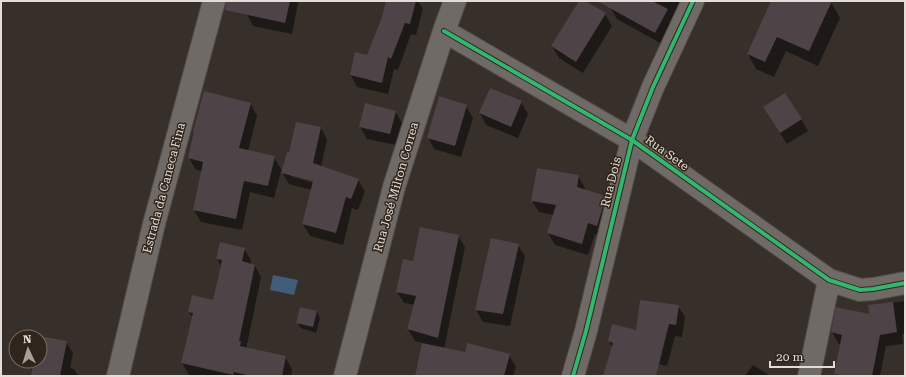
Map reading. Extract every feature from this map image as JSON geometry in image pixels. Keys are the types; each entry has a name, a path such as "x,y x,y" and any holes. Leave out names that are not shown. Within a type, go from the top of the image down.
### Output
{"street":[{"name":"Estrada da Caneca Fina","path":"118,376 154,224 214,1"},
{"name":"Rua José Milton Correa","path":"345,376 394,187 455,1"},
{"name":"Rua Dois","path":"573,376 586,331 632,140 653,87 693,1"},
{"name":"Rua Sete","path":"444,31 632,140 829,280 860,290 905,283"},
{"path":"809,376 829,280"}],"water":[{"path":"273,275 298,280 294,295 270,290"}],"building":[{"path":"226,1 290,1 285,23 225,10"},
{"path":"386,1 416,1 410,24 405,23 391,59 388,57 382,83 350,75 355,52 367,55 382,17"},
{"path":"579,1 585,1 606,13 576,62 551,46"},
{"path":"597,1 652,1 668,9 655,33"},
{"path":"771,1 832,1 809,51 777,37 765,62 747,54"},
{"path":"490,88 522,101 511,127 479,113"},
{"path":"204,91 251,103 239,148 275,156 268,186 244,181 236,219 193,210 203,162 188,158 193,131"},
{"path":"785,93 802,119 780,133 763,107"},
{"path":"439,96 467,105 455,146 427,138"},
{"path":"365,103 396,111 390,134 359,127"},
{"path":"296,122 321,127 313,163 359,179 351,199 346,197 336,233 302,224 313,181 281,173 287,152 289,152"},
{"path":"537,168 579,175 577,187 606,196 597,226 588,223 582,244 547,233 556,205 531,201"},
{"path":"420,227 459,235 438,338 407,329 416,296 396,292 403,259 413,261"},
{"path":"491,238 519,244 503,314 475,310"},
{"path":"220,242 245,248 242,261 255,265 239,341 241,341 240,346 286,356 282,376 251,376 234,372 233,375 181,363 193,313 188,312 192,295 213,300 222,260 216,259"},
{"path":"640,300 679,305 676,325 669,324 656,376 603,376 613,343 608,341 612,324 636,330"},
{"path":"893,302 897,332 880,335 872,376 844,376 834,374 842,335 831,332 836,307 869,314 868,305"},
{"path":"300,307 317,311 313,327 296,323"},
{"path":"48,338 67,341 60,376 31,376 32,369 48,369"},
{"path":"422,343 465,352 467,343 510,354 504,376 415,376"}],"cycle path":[{"path":"573,376 586,331 632,140 653,87 693,1"},
{"path":"444,31 632,140 829,280 860,290 905,283"}]}
